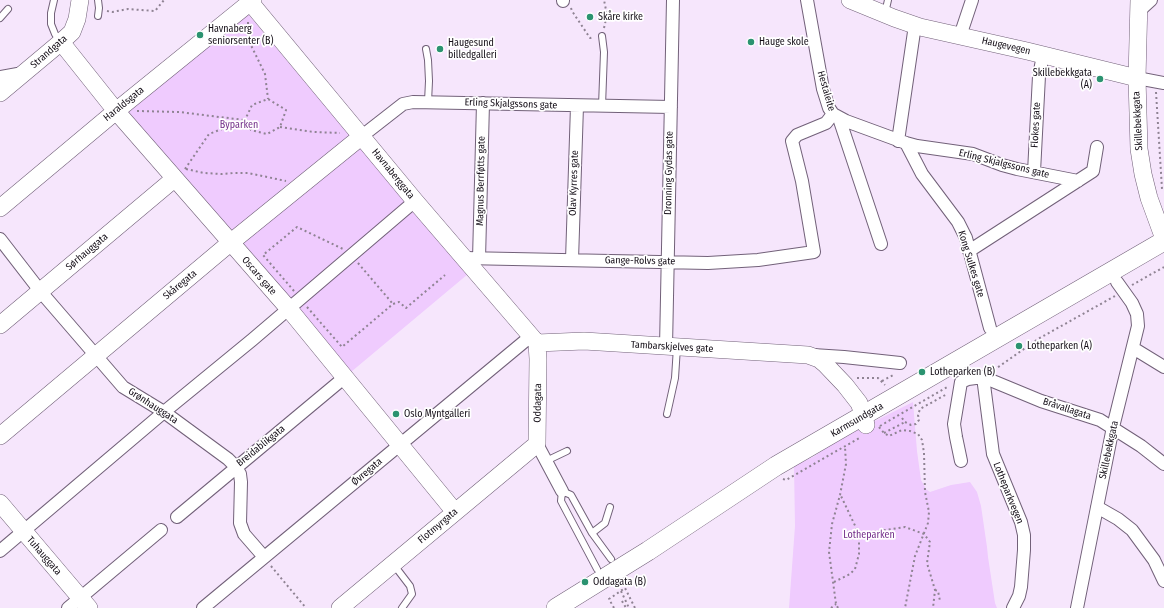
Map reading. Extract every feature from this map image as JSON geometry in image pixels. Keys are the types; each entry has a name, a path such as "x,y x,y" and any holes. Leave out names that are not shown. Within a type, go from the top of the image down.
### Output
{"main road":[{"name":"Karmsundgata","path":"572,608 777,477 1164,240"},
{"name":"Karmsundgata","path":"556,608 648,551 776,466 866,422 1120,287 1164,255"}],"street":[{"name":"Strandgata","path":"0,93 72,32 77,19 80,0"},
{"name":"Dronning Gydas gate","path":"672,347 667,261 673,0"},
{"name":"Hestaleite","path":"807,0 823,89 829,108 836,116 826,123 797,136 792,141 802,181 814,252"},
{"name":"Haugevegen","path":"850,0 878,6 915,25 1137,78 1160,82"},
{"path":"960,36 972,0"},
{"name":"Haraldsgata","path":"0,208 250,1"},
{"name":"Havnaberggata","path":"250,1 415,201 472,258 534,340"},
{"name":"Skillebekkgata","path":"1143,3 1137,78 1139,149 1143,174 1153,213 1164,240"},
{"path":"902,142 915,25"},
{"name":"Oscars gate","path":"61,42 116,111 180,174 230,243 295,304 345,377 455,512"},
{"name":"Flokes gate","path":"1034,172 1039,76 1043,55"},
{"path":"0,77 24,73"},
{"name":"Erling Skjalgssons gate","path":"362,136 403,104 413,102 483,102 577,106 671,107"},
{"name":"Magnus Berrføtts gate","path":"472,258 483,102"},
{"name":"Olav Kyrres gate","path":"572,260 577,106"},
{"name":"Erling Skjalgssons gate","path":"836,116 902,142 917,146 973,154 1002,165 1078,181"},
{"path":"836,116 881,244"},
{"name":"Skåregata","path":"0,436 230,243 362,136"},
{"name":"Kong Sulkes gate","path":"902,142 922,174 958,222 966,238 990,328"},
{"path":"969,251 1093,171 1097,147"},
{"name":"Sørhauggata","path":"0,325 180,174"},
{"path":"0,551 352,256 415,201"},
{"name":"Grønhauggata","path":"0,239 41,292 123,387 164,412 236,466"},
{"name":"Gange-Rolvs gate","path":"472,258 708,263 758,260 814,252"},
{"name":"Skillebekkgata","path":"1077,608 1113,427 1138,326 1138,314 1120,287"},
{"name":"Tambarskjelves gate","path":"534,340 584,341 844,357 900,368"},
{"name":"Oddagata","path":"534,340 538,359 537,444 562,491"},
{"name":"Øvregata","path":"203,608 399,445 534,340"},
{"path":"1133,348 1164,367"},
{"name":"Tambarskjelves gate","path":"808,355 819,359 845,385 859,403 866,422"},
{"name":"Breidablikgata","path":"177,517 236,466 345,377"},
{"path":"961,461 954,424 961,382 968,379 983,377"},
{"name":"Bråvallagata","path":"983,377 1041,401 1100,420 1141,446 1164,464"},
{"name":"Lotheparkvegen","path":"983,377 993,454 1021,522 1024,535 1021,587 1019,596 1013,608"},
{"name":"Flotmyrgata","path":"340,608 537,444"},
{"path":"236,466 240,474 241,482 240,523 244,534 264,557"},
{"name":"Tuhauggata","path":"0,503 79,605"},
{"path":"1097,507 1118,519 1132,530 1154,560 1164,581"},
{"path":"79,605 161,530"}],"lane":[{"path":"54,0 51,13 51,24 55,34 61,42"},
{"path":"98,0 98,16"},
{"path":"0,18 8,9"},
{"path":"602,36 604,52 602,106"},
{"path":"426,49 429,81 428,102"},
{"path":"667,414 675,378 672,347"},
{"path":"546,461 567,451"},
{"path":"597,569 560,501 562,491 571,495 592,533 611,559"},
{"path":"592,533 605,523 610,507"},
{"path":"393,564 410,586 412,594 402,608"}],"path":[{"path":"105,10 112,12 128,9 155,11 164,0"},
{"path":"566,2 590,38 602,36 607,15 604,0"},
{"path":"250,1 248,14 248,39 265,74 268,99"},
{"path":"1160,82 1162,191"},
{"path":"180,174 210,134 245,120 252,105 268,99"},
{"path":"268,99 286,110 280,127"},
{"path":"116,111 179,112 245,120"},
{"path":"245,120 251,130 267,134 280,127 314,132 349,133 362,136"},
{"path":"180,174 248,173 292,182"},
{"path":"393,304 352,256 339,246 297,227 263,255 295,304 342,347 393,304 399,302 406,308 445,275"},
{"path":"983,377 1038,339 1120,287 1164,267"},
{"path":"882,381 900,368"},
{"path":"852,375 856,378 878,378 885,385"},
{"path":"902,418 905,422 911,425 916,424 919,420 918,415 920,409 953,390 961,382"},
{"path":"866,422 889,436 902,430 918,434 922,440 924,453 925,492 929,512 928,523 914,556 905,608"},
{"path":"884,434 905,422"},
{"path":"838,608 836,604 829,552 832,524 840,495 846,464 845,447"},
{"path":"834,582 850,574 855,569 859,554 859,534 840,495"},
{"path":"859,534 905,527 924,534 930,542 927,563 935,590 933,608"},
{"path":"264,557 306,608"},
{"path":"614,608 609,599 626,587 635,608"},
{"path":"935,590 938,591 940,601"},
{"path":"621,591 629,608"},
{"path":"622,601 626,608"},
{"path":"831,608 836,604"}],"green space":[{"name":"Byparken","path":"248,14 350,136 230,234 125,113"},
{"path":"362,136 474,269 345,377 230,243"},
{"name":"Lotheparken","path":"913,402 921,480 926,489 930,492 951,485 970,482 977,492 981,506 995,603 997,608 789,608 795,526 794,466 813,457 845,434 865,426"}],"place":[{"name":"Skåre kirke","path":"590,17"},
{"name":"Havnaberg seniorsenter (B)","path":"200,35"},
{"name":"Hauge skole","path":"751,42"},
{"name":"Haugesund billedgalleri","path":"440,49"},
{"name":"Skillebekkgata (A)","path":"1100,79"},
{"name":"Lotheparken (A)","path":"1019,346"},
{"name":"Lotheparken (B)","path":"922,372"},
{"name":"Oslo Myntgalleri","path":"396,414"},
{"name":"Oddagata (B)","path":"585,582"}]}
